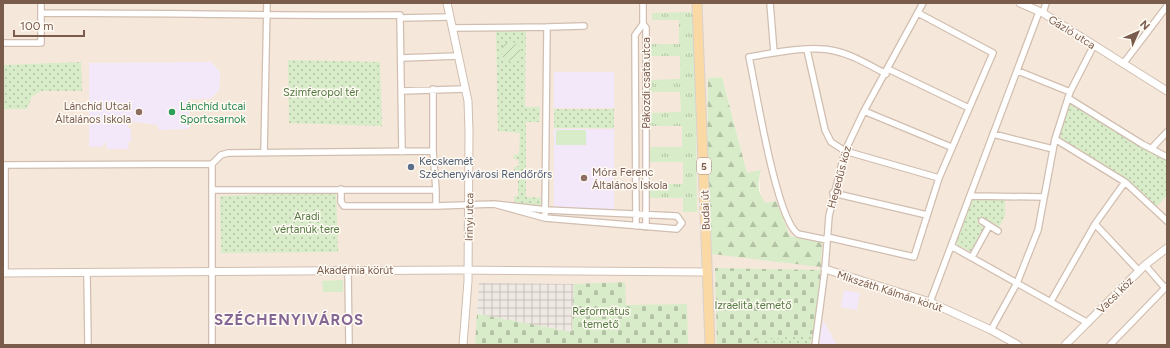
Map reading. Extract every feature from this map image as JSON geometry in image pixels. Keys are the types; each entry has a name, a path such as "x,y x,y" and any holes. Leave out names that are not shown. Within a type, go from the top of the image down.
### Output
{"main road":[{"name":"Budai út","path":"698,3 710,345"}],"street":[{"path":"3,43 41,43 41,3"},
{"path":"264,154 267,3"},
{"name":"Irinyi utca","path":"448,3 465,89 469,132 468,270 463,345"},
{"path":"643,3 643,24"},
{"path":"770,3 774,53"},
{"name":"Hegedűs köz","path":"815,345 833,193 845,151 864,111 923,3"},
{"name":"Gázló utca","path":"1020,3 1041,13 1167,91"},
{"path":"930,302 993,134 1046,3"},
{"path":"1123,64 1167,6"},
{"path":"41,13 190,13 267,16 400,14 402,152"},
{"path":"918,13 993,53 969,108 951,147 939,178 914,256 798,234 789,222 776,188 749,57 807,50 827,50 843,53 969,108"},
{"path":"400,18 450,18"},
{"name":"Pákozdi csata utca","path":"636,226 635,35 643,24 646,28 646,227"},
{"path":"452,28 584,26"},
{"path":"545,218 547,27"},
{"path":"991,330 1017,282 1038,230 1055,139 1069,95 1094,45"},
{"path":"807,50 825,130 831,142 845,151 939,178"},
{"path":"401,58 458,56"},
{"path":"1018,71 1069,95 1142,144 1167,157"},
{"path":"433,89 433,151 436,206"},
{"path":"401,91 465,89"},
{"path":"864,111 951,147"},
{"path":"1152,148 1167,132"},
{"path":"993,134 1053,149"},
{"path":"1055,139 1125,182 1167,221"},
{"path":"4,273 4,165 212,164 221,155 228,153 264,154 433,151"},
{"path":"212,164 212,345"},
{"path":"1051,301 1095,224 1125,182"},
{"path":"341,189 341,202 344,206 436,206 494,204 546,210 677,216 682,223 677,229 545,218 494,204"},
{"path":"212,190 436,190"},
{"path":"833,193 927,215"},
{"path":"970,196 1044,197"},
{"path":"982,221 998,231"},
{"path":"1095,224 1139,271"},
{"path":"972,257 989,226"},
{"path":"951,246 1088,323"},
{"name":"Vacsi köz","path":"1065,345 1145,265 1167,248"},
{"path":"1110,345 1166,287 1145,265"},
{"name":"Mikszáth Kálmán körút","path":"825,269 930,302 991,330 1018,345"},
{"name":"Akadémia körút","path":"4,273 212,270 707,272"},
{"path":"348,271 349,345"},
{"path":"87,272 88,345"}],"shaded area":[{"path":"3,3 1167,3 1167,345 3,345","holes":["722,77 747,173 759,177 761,199 782,222 790,236 822,243 712,254 707,149 708,78"]},
{"name":"Lánchíd Utcai Általános Iskola","path":"211,62 220,72 219,90 210,99 189,99 189,129 159,130 158,125 128,121 128,128 131,128 131,142 128,142 129,149 107,149 106,143 103,143 103,147 89,147 89,63"},
{"path":"554,72 614,72 614,108 554,108"},
{"name":"Móra Ferenc Általános Iskola","path":"554,129 614,129 614,212 554,207"},
{"path":"479,283 574,284 572,332 477,314"},
{"path":"844,290 860,293 857,310 841,307"},
{"path":"823,320 837,345 818,345"}],"green space":[{"path":"695,12 697,212 683,212 683,198 649,198 649,184 683,184 683,162 650,162 650,147 682,147 682,126 649,126 649,113 681,112 680,92 649,92 649,80 680,79 680,56 650,56 650,44 679,44 679,20 652,20 652,13"},
{"path":"496,31 526,31 525,107 540,107 539,122 526,122 526,197 544,198 544,207 514,205 514,196 518,196 518,174 514,174 514,167 519,166 518,159 513,159 514,155 519,154 520,133 498,131"},
{"path":"507,42 515,42 521,48 521,56 515,62 507,62 501,56 501,48"},
{"name":"Szimferopol tér","path":"288,60 380,62 382,126 289,123"},
{"path":"81,62 82,91 41,91 32,96 27,109 3,109 3,65"},
{"path":"722,77 747,173 761,170 758,183 759,192 766,203 776,201 790,236 822,243 821,267 712,254 707,149 708,78"},
{"path":"1069,101 1167,159 1167,195 1156,207 1124,178 1058,137"},
{"path":"554,109 614,109 614,128 554,128"},
{"path":"556,130 586,130 586,145 556,145"},
{"name":"Aradi vértanúk tere","path":"336,191 338,252 221,253 220,196"},
{"path":"1005,195 1005,216 999,227 980,217 977,221 986,226 972,252 955,244 973,196"},
{"name":"Izraelita temető","path":"715,268 821,270 813,334 754,341 753,345 717,345"},
{"path":"343,280 343,292 323,292 322,281"},
{"name":"Református temető","path":"625,282 626,305 687,304 688,345 475,345 477,314 572,332 574,284"},
{"path":"813,334 810,345 753,345 753,341"}],"place":[{"name":"Lánchíd Utcai Általános Iskola","path":"139,112"},
{"name":"Lánchíd utcai Sportcsarnok","path":"172,112"},
{"name":"Kecskemét Széchenyivárosi Rendőrőrs","path":"411,167"},
{"name":"Móra Ferenc Általános Iskola","path":"584,178"}],"district":[{"name":"SZÉCHENYIVÁROS","path":"289,320"}]}
